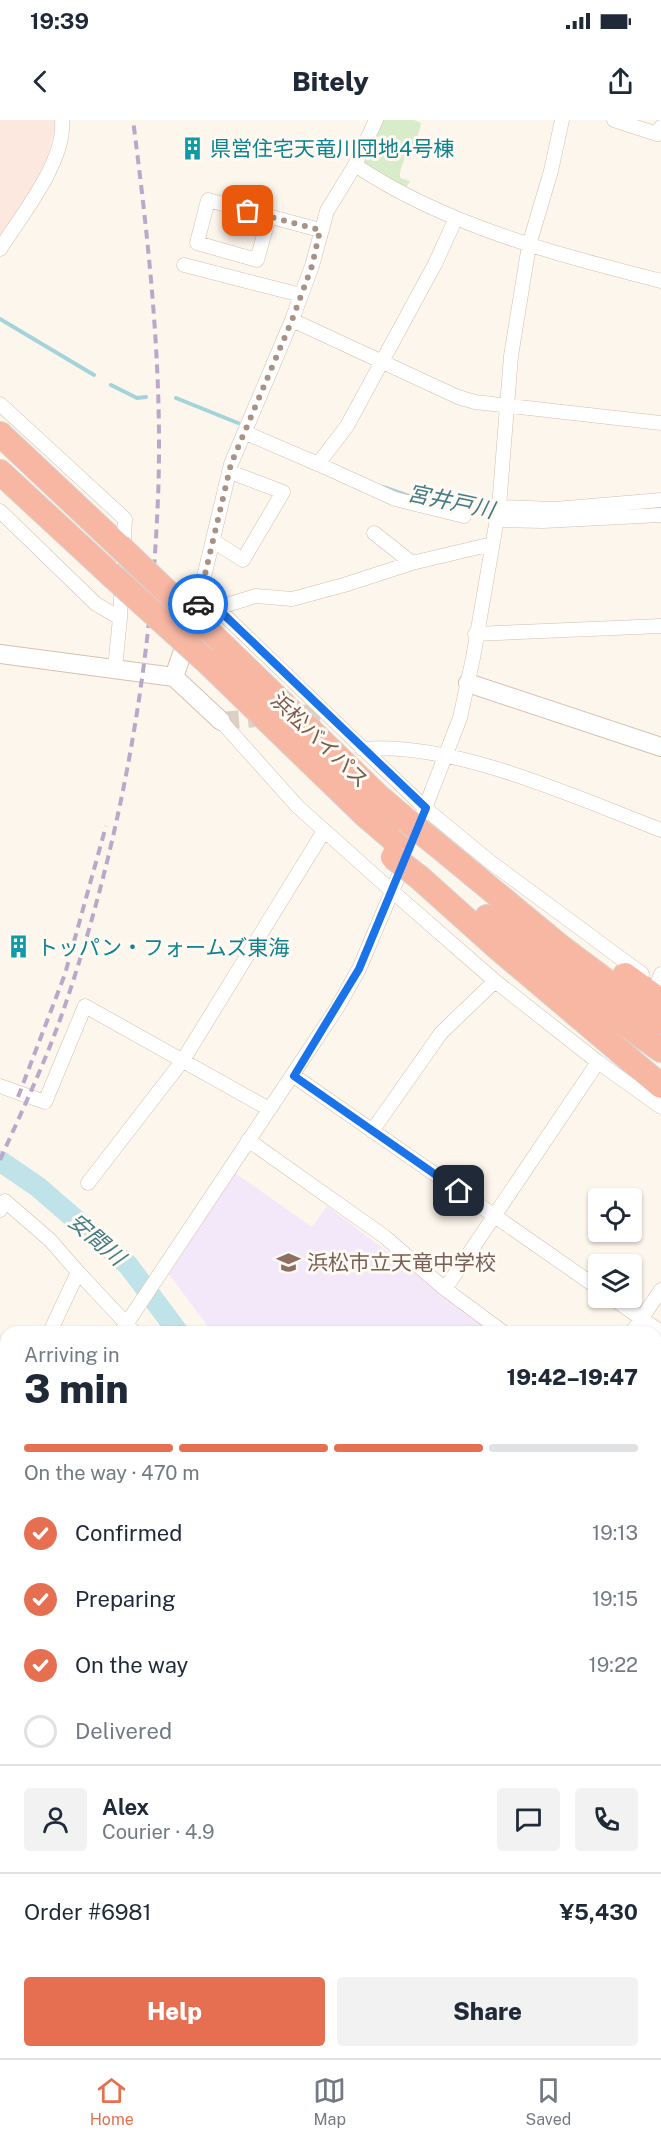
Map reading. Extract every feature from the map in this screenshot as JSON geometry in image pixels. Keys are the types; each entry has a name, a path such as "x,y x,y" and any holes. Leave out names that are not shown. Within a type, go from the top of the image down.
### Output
{"highway":[{"name":"浜松バイパス","path":"0,434 119,546 206,614 372,806"},
{"name":"浜松バイパス","path":"0,472 204,659 372,806"},
{"path":"372,806 414,814 430,856 507,956 661,1086"},
{"path":"372,806 397,851 430,856 579,943 660,986"},
{"path":"430,856 562,948 661,1022"},
{"path":"430,856 550,969 661,1050"}],"street":[{"path":"0,249 44,184 53,163 62,120"},
{"path":"174,677 206,614 215,542 230,472 292,320 312,266 327,211 355,165 376,120"},
{"path":"129,1326 248,1140 294,1076 359,969 393,892 414,814 447,755 460,718 468,683 497,513 511,356 529,245 551,171 562,120"},
{"path":"614,120 657,134 661,127"},
{"path":"355,165 392,190 456,218 529,245 661,281"},
{"path":"269,217 256,260 197,243 208,200 320,230"},
{"path":"319,461 347,426 435,264 456,218"},
{"path":"184,265 301,295"},
{"path":"292,320 458,397 508,407 661,423"},
{"path":"0,404 125,519 115,668"},
{"path":"246,433 319,461 395,499 464,516"},
{"path":"215,542 243,560 283,492 230,472"},
{"path":"497,513 661,500"},
{"path":"0,511 96,604 120,618"},
{"path":"497,513 543,521 661,514"},
{"path":"374,533 412,563"},
{"path":"206,614 256,596 292,599 412,563 492,544"},
{"path":"206,614 362,749 414,814 489,861 660,986"},
{"path":"475,634 661,626"},
{"path":"0,654 174,677 221,721 324,831 393,892 495,981 616,1076 661,1107"},
{"path":"468,683 661,747"},
{"path":"362,749 389,747 447,755 552,788 661,830"},
{"path":"88,1183 183,1060 324,831"},
{"path":"372,1131 441,1033 495,981"},
{"path":"0,1086 45,1102 85,1006 269,1109"},
{"path":"445,1289 598,1062"},
{"path":"294,1076 588,1281"},
{"path":"616,1076 661,1093"},
{"path":"248,1140 385,1237 445,1289 495,1326"},
{"path":"0,1210 5,1201 50,1240 127,1326"},
{"path":"53,1326 78,1272"},
{"path":"636,1326 661,1290"},
{"path":"627,1308 653,1326"}],"shaded area":[{"path":"0,120 56,120 56,123 43,176 0,242"},
{"name":"浜松市立天竜中学校","path":"235,1173 312,1227 327,1206 483,1326 208,1326 169,1274"}],"green space":[{"path":"381,120 414,120 421,123 401,171 400,178 410,181 406,188 366,167 363,158"}],"waterway":[{"name":"宮井戸川","path":"0,319 94,375"},
{"name":"宮井戸川","path":"111,385 137,398 146,397"},
{"name":"宮井戸川","path":"176,398 238,423"},
{"name":"宮井戸川","path":"383,487 409,496 496,514"},
{"name":"宮井戸川","path":"629,510 661,508"},
{"name":"安間川","path":"0,1161 38,1187 128,1265 174,1326"}],"tunnel":[{"path":"221,721 325,712"}],"railway":[{"path":"0,1160 54,1035 82,954 115,826 140,696 154,564 159,451 157,356 133,120"},
{"path":"18,1097 65,974 106,826"}],"way so far":[{"path":"198,604 215,542 231,464 292,320 312,266 320,230 248,211"}],"place":[{"name":"県営住宅天竜川団地4号棟","path":"192,148"},
{"name":"トッパン・フォームズ東海","path":"19,947"},
{"name":"浜松市立天竜中学校","path":"289,1262"}],"route":[{"path":"198,604 197,606 217,608 426,808 393,892 359,969 294,1076 459,1191"}]}
